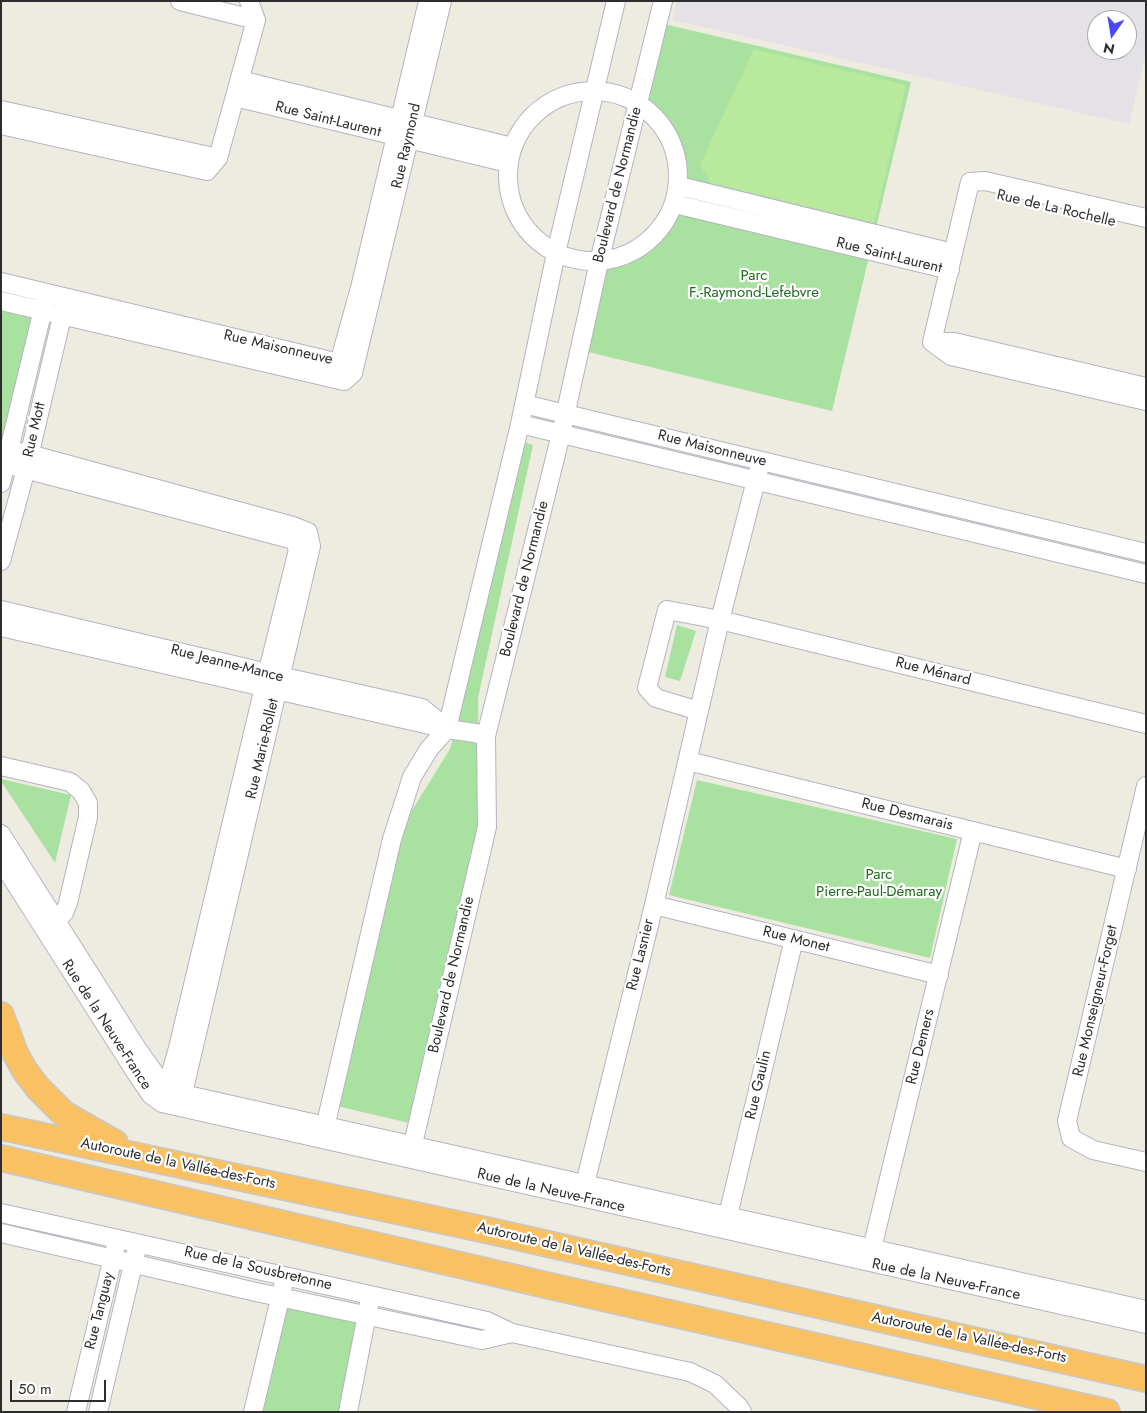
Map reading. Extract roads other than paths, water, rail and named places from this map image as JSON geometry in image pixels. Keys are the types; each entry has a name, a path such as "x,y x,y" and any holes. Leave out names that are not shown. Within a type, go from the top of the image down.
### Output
{"highway":[{"path":"1,1015 20,1062 47,1098 73,1120 139,1156"},
{"name":"Autoroute de la Vallée-des-Forts","path":"1,1127 486,1230 1146,1379"},
{"path":"7,1160 550,1286 1108,1412"}],"street":[{"path":"180,1 256,20"},
{"path":"1,110 84,136 212,165 240,80 256,20 249,1"},
{"name":"Rue Raymond","path":"344,381 352,373 366,289 404,129 428,1"},
{"name":"Rue Raymond","path":"404,129 442,1"},
{"path":"324,1133 392,839 412,777 428,749 447,729 520,424 556,253 616,1"},
{"name":"Boulevard de Normandie","path":"411,1153 487,827 486,736 566,414 599,262 663,1"},
{"name":"Rue Saint-Laurent","path":"240,80 404,129 510,155"},
{"path":"594,90 623,96 638,103 657,119 671,139 678,162 679,186 675,204 663,226 646,244 624,256 599,262 580,261 556,253 532,237 514,209 508,182 510,155 522,129 533,115 546,104 570,94 594,90"},
{"name":"Rue Saint-Laurent","path":"234,97 404,129"},
{"path":"1,125 84,136"},
{"path":"950,270 953,253 978,182"},
{"name":"Rue de La Rochelle","path":"978,182 1146,218"},
{"name":"Rue de La Rochelle","path":"978,182 983,192 1146,230"},
{"name":"Rue Saint-Laurent","path":"679,186 953,253"},
{"name":"Rue Saint-Laurent","path":"675,204 950,270 932,342"},
{"path":"757,224 761,206"},
{"name":"Rue Maisonneuve","path":"1,282 339,363 344,381 1,301"},
{"name":"Rue Raymond","path":"339,363 366,289"},
{"name":"Rue Mott","path":"1,483 47,293"},
{"name":"Rue Mott","path":"1,561 66,298"},
{"path":"932,342 954,342 1146,387"},
{"path":"932,342 951,356 1146,401"},
{"name":"Rue Maisonneuve","path":"524,404 1146,553"},
{"name":"Rue Maisonneuve","path":"520,424 1146,574"},
{"name":"Rue Marie-Rollet","path":"7,457 293,526 312,546 272,682 219,907 181,1101"},
{"name":"Rue Lasnier","path":"583,1191 654,904 720,620 761,461"},
{"path":"896,514 901,494"},
{"path":"1051,551 1055,532"},
{"name":"Rue Jeanne-Mance","path":"1,610 447,729 486,736"},
{"path":"699,711 656,698 647,688 667,610 720,620"},
{"name":"Rue Ménard","path":"720,620 1146,724"},
{"name":"Rue Jeanne-Mance","path":"1,627 272,682"},
{"name":"Rue Desmarais","path":"688,761 1127,869"},
{"path":"1,766 70,782 81,791 86,799 88,817 68,903 64,914 51,924"},
{"name":"Rue Monseigneur-Forget","path":"1146,786 1067,1120 1071,1138 1093,1150 1146,1162"},
{"name":"Rue Demers","path":"870,1256 973,831"},
{"name":"Rue de la Neuve-France","path":"1,834 51,924"},
{"name":"Rue de la Neuve-France","path":"1,861 51,924 138,1050 160,1092 174,1092 181,1101 870,1256 1146,1324"},
{"name":"Rue Monet","path":"654,904 939,975"},
{"name":"Rue Marie-Rollet","path":"160,1092 173,1068 219,907"},
{"name":"Rue Gaulin","path":"726,1224 794,939"},
{"name":"Rue de la Sousbretonne","path":"1,1213 487,1321 512,1333 690,1372 715,1384 742,1412"},
{"name":"Rue de la Sousbretonne","path":"1,1233 113,1260 482,1340 512,1333"},
{"name":"Rue Tanguay","path":"76,1412 118,1239"},
{"name":"Rue Tanguay","path":"98,1412 138,1242"},
{"name":"Rue de la Neuve-France","path":"870,1256 1146,1310"},
{"path":"253,1412 285,1275"},
{"path":"348,1412 370,1296"}],"park label":[{"name":"Parc F.-Raymond-Lefebvre","path":"754,284"},
{"name":"Parc Pierre-Paul-Démaray","path":"879,884"}]}
